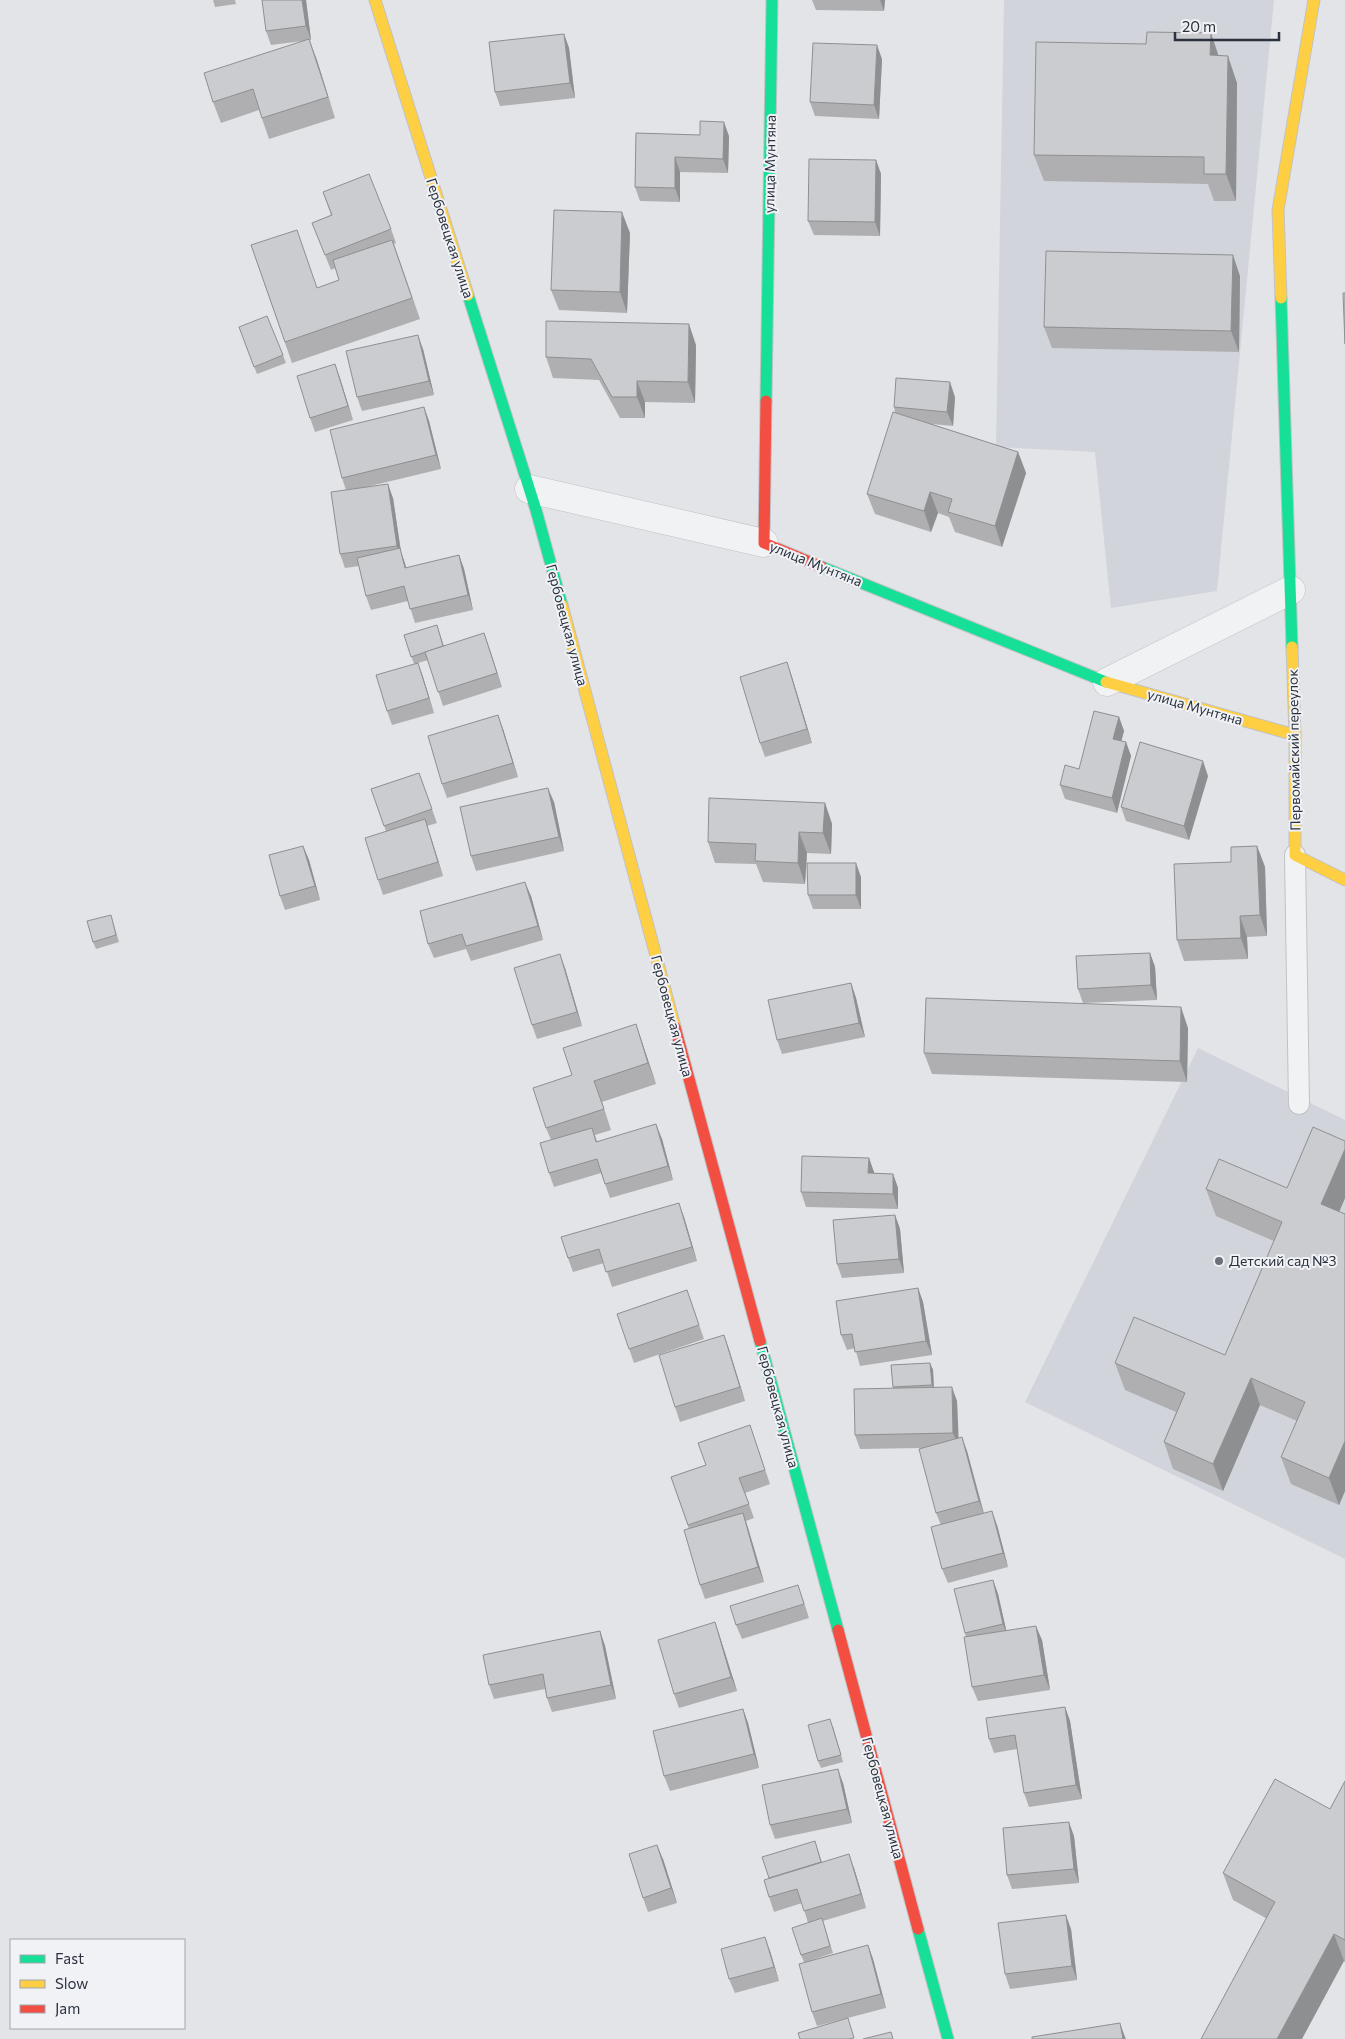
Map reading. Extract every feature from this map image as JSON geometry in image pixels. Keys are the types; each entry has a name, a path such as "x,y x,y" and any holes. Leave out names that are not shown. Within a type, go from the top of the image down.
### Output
{"street":[{"name":"Гербовецкая улица","path":"375,0 529,490 948,2039"},
{"name":"улица Мунтяна","path":"772,0 764,543 1107,682 1295,735"},
{"name":"Первомайский переулок","path":"1295,856 1295,735 1278,210 1314,0"},
{"path":"529,490 764,543"},
{"path":"1107,682 1291,590"},
{"path":"1295,856 1345,880"}],"lane":[{"path":"1295,856 1299,1104"}],"shaded area":[{"path":"1004,0 1274,0 1217,591 1111,608 1095,452 996,447"},
{"name":"Детский сад №3","path":"1198,1048 1345,1120 1345,1559 1025,1402"}],"building":[{"path":"262,0 302,0 306,26 266,31"},
{"path":"1147,32 1211,33 1210,55 1228,56 1226,174 1204,174 1204,157 1034,155 1036,42 1146,44"},
{"path":"564,34 570,83 495,92 489,42"},
{"path":"309,39 328,97 262,118 253,89 213,102 204,73"},
{"path":"813,43 877,45 874,105 810,102"},
{"path":"700,121 724,122 723,159 675,157 675,188 635,187 636,133 700,135"},
{"path":"809,159 876,160 875,222 808,221"},
{"path":"369,174 391,229 325,255 312,223 332,215 323,192"},
{"path":"554,210 622,212 620,292 551,290"},
{"path":"297,230 317,288 339,280 333,260 392,240 412,298 285,342 251,245"},
{"path":"1046,251 1233,255 1231,331 1044,327"},
{"path":"1343,293 1345,293 1345,344"},
{"path":"267,316 283,355 254,367 239,327"},
{"path":"546,321 689,324 688,382 637,381 637,397 612,397 591,359 546,357"},
{"path":"418,335 429,381 357,397 346,351"},
{"path":"335,364 348,406 310,418 297,376"},
{"path":"896,378 950,382 947,412 894,407"},
{"path":"424,407 436,455 342,478 330,430"},
{"path":"893,412 1018,452 995,526 948,512 952,499 930,492 924,511 867,494"},
{"path":"388,484 397,546 340,554 331,492"},
{"path":"400,548 405,568 459,555 468,595 410,609 404,586 366,596 357,558"},
{"path":"437,625 443,646 411,657 404,635"},
{"path":"484,633 497,673 438,692 425,652"},
{"path":"787,662 807,729 760,743 740,677"},
{"path":"418,663 429,698 387,711 376,675"},
{"path":"1094,711 1119,717 1113,739 1126,742 1112,798 1060,785 1065,765 1079,769"},
{"path":"498,715 513,763 442,784 428,736"},
{"path":"1140,742 1203,761 1184,826 1121,807"},
{"path":"419,773 432,809 384,826 371,789"},
{"path":"548,788 559,837 471,856 460,807"},
{"path":"709,798 825,803 823,833 799,832 798,863 755,861 756,844 708,842"},
{"path":"425,819 438,862 378,880 365,838"},
{"path":"303,846 315,886 280,896 269,855"},
{"path":"1257,846 1260,915 1240,916 1241,938 1177,940 1174,864 1231,862 1231,847"},
{"path":"807,863 856,863 856,895 808,895"},
{"path":"525,882 538,926 466,946 462,934 428,944 420,911"},
{"path":"111,915 116,935 93,942 87,921"},
{"path":"1150,953 1151,985 1078,989 1076,956"},
{"path":"560,954 577,1012 532,1025 514,968"},
{"path":"851,983 859,1023 777,1040 768,1000"},
{"path":"926,998 1181,1007 1180,1061 924,1053"},
{"path":"636,1024 648,1063 594,1081 604,1109 546,1128 533,1088 572,1075 563,1048"},
{"path":"656,1124 668,1166 605,1184 597,1159 549,1173 540,1143 592,1128 596,1142"},
{"path":"1313,1127 1345,1141 1345,1149 1321,1204 1345,1214 1345,1441 1329,1478 1281,1457 1305,1402 1251,1378 1213,1464 1164,1442 1185,1393 1115,1363 1134,1317 1225,1355 1282,1222 1206,1189 1219,1159 1287,1188"},
{"path":"802,1156 869,1158 868,1173 893,1174 893,1194 801,1192"},
{"path":"679,1203 692,1247 606,1272 599,1249 568,1258 561,1237"},
{"path":"895,1215 899,1259 837,1264 833,1220"},
{"path":"918,1288 926,1341 855,1352 852,1334 841,1335 836,1301"},
{"path":"687,1290 699,1325 629,1349 617,1314"},
{"path":"724,1335 740,1387 675,1407 659,1355"},
{"path":"930,1363 932,1385 893,1387 891,1365"},
{"path":"952,1387 953,1433 855,1435 854,1389"},
{"path":"750,1425 765,1470 739,1478 749,1504 688,1525 671,1477 706,1465 698,1443"},
{"path":"962,1437 979,1501 936,1513 919,1449"},
{"path":"992,1511 1003,1553 942,1569 931,1527"},
{"path":"743,1513 758,1567 700,1585 684,1530"},
{"path":"993,1580 1003,1624 965,1633 954,1589"},
{"path":"798,1585 804,1604 736,1625 730,1606"},
{"path":"715,1622 731,1677 674,1694 658,1640"},
{"path":"1036,1626 1044,1675 972,1687 964,1637"},
{"path":"600,1631 611,1685 547,1698 543,1674 489,1685 483,1655"},
{"path":"1065,1707 1076,1785 1024,1793 1015,1735 989,1739 986,1718"},
{"path":"743,1709 754,1754 664,1776 653,1731"},
{"path":"830,1719 841,1755 818,1761 808,1725"},
{"path":"838,1769 847,1809 770,1825 762,1785"},
{"path":"1275,1779 1330,1809 1345,1781 1345,1940 1334,1934 1277,2039 1201,2039 1275,1902 1223,1873"},
{"path":"1069,1822 1074,1869 1007,1875 1003,1828"},
{"path":"815,1841 821,1862 769,1878 762,1857"},
{"path":"657,1845 671,1888 643,1898 629,1854"},
{"path":"849,1854 861,1894 804,1911 797,1889 769,1897 764,1880"},
{"path":"1066,1915 1072,1966 1005,1974 998,1923"},
{"path":"822,1918 830,1946 801,1955 792,1928"},
{"path":"765,1937 774,1967 729,1979 721,1949"},
{"path":"868,1945 881,1994 812,2012 799,1964"},
{"path":"848,2018 854,2038 800,2039 798,2033"},
{"path":"1120,2023 1123,2039 1032,2039 1032,2037"},
{"path":"891,2032 893,2039 863,2039"}],"traffic: fast":[{"path":"766,401 772,0"},
{"path":"468,295 536,510 562,605"},
{"path":"1281,298 1292,647"},
{"path":"822,567 1106,682"},
{"path":"760,1341 838,1630"},
{"path":"918,1929 948,2039"}],"traffic: slow":[{"path":"375,0 468,295"},
{"path":"1281,298 1278,210 1314,0"},
{"path":"562,605 675,1027"},
{"path":"1292,647 1295,735 1295,855 1345,880"},
{"path":"1106,682 1295,735"}],"traffic: jam":[{"path":"766,401 764,543 822,567"},
{"path":"675,1027 760,1341"},
{"path":"838,1630 918,1929"}],"place":[{"name":"Детский сад №3","path":"1219,1261"}]}
